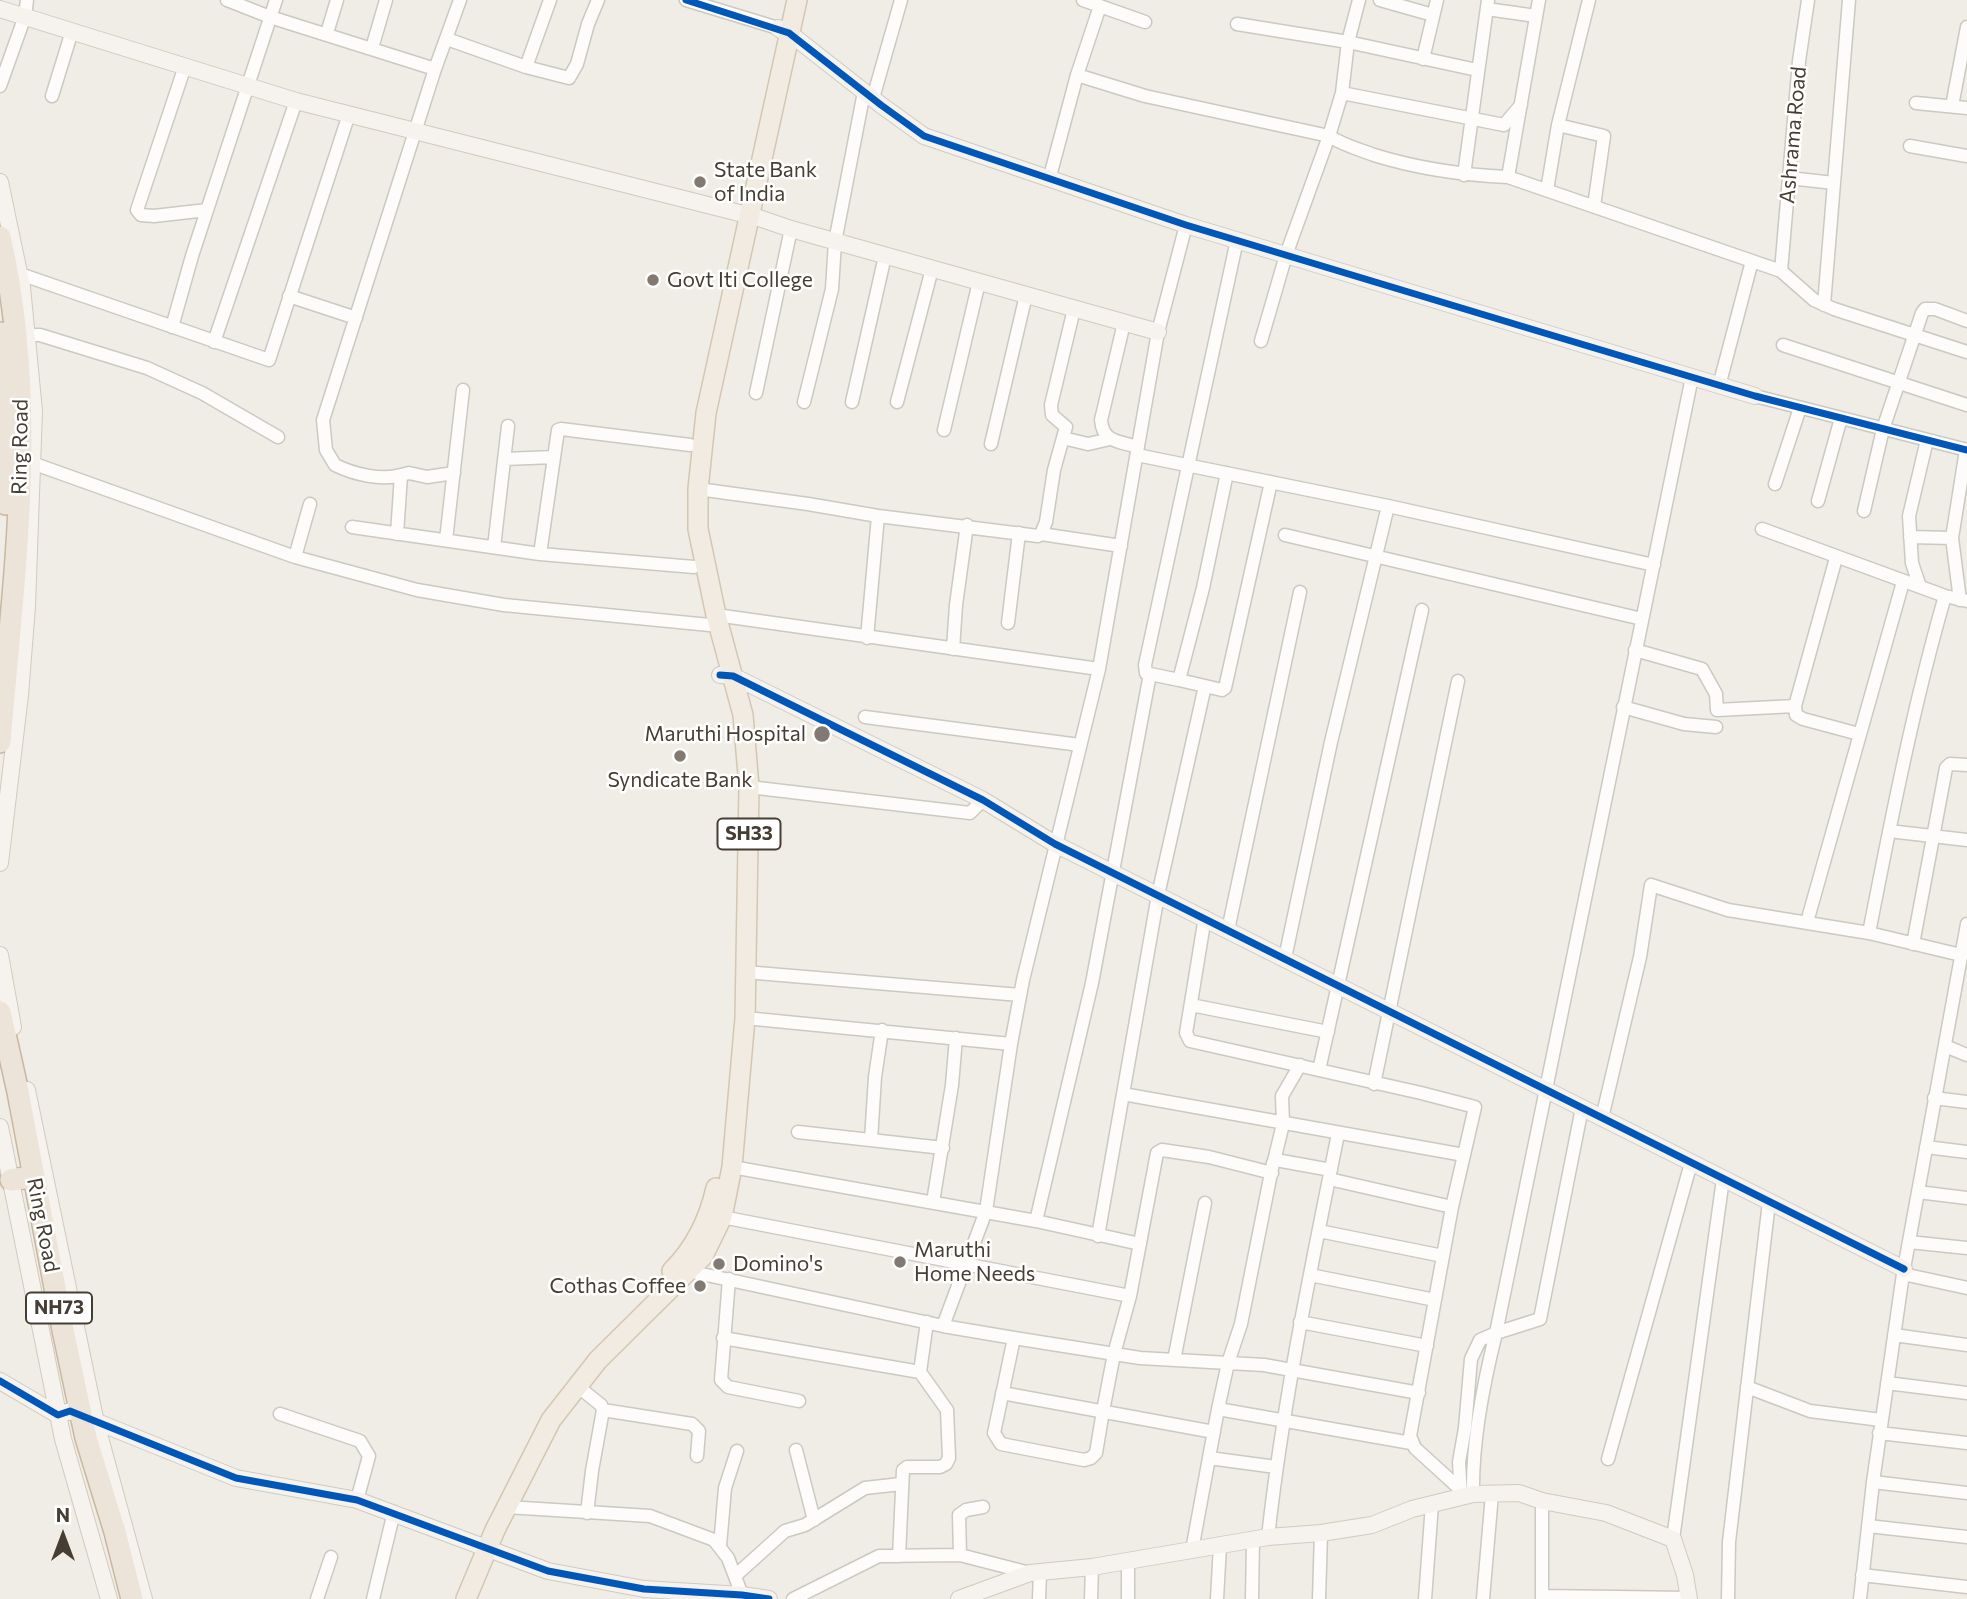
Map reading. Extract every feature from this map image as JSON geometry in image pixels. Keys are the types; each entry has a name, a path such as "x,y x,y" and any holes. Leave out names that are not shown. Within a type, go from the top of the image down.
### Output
{"highway":[{"name":"Ring Road","path":"0,237 8,272 14,378 6,578 12,694 0,742"},
{"name":"Ring Road","path":"0,333 14,378"},
{"name":"Ring Road","path":"0,604 6,578"},
{"name":"Ring Road","path":"3,1005 19,1093 29,1176 89,1490 122,1599"},
{"name":"Ring Road","path":"0,1076 29,1176"},
{"name":"Ring Road","path":"76,1416 132,1599"}],"main road":[{"name":"SH33","path":"466,1599 482,1546 519,1454 540,1416 569,1373 682,1261 700,1234 721,1170 736,972 738,782 726,676 698,529 698,489 706,413 783,30 785,0"},
{"name":"SH33","path":"783,30 797,0"},
{"name":"SH33","path":"714,622 694,567 687,528 690,445 745,214"},
{"name":"SH33","path":"453,1599 507,1507 551,1419 598,1360 703,1256 722,1217 732,1167 745,1018 749,787 743,715 726,676"}],"street":[{"path":"228,0 270,17 435,69"},
{"path":"172,327 207,210 276,0"},
{"path":"327,33 337,0"},
{"path":"372,48 386,0"},
{"path":"454,473 427,477 409,474 384,477 340,467 329,457 323,420 435,69 460,0"},
{"path":"526,67 550,0"},
{"path":"447,39 526,67 569,78 577,64 598,0"},
{"path":"686,0 783,30 924,136 1049,180 1186,225 1719,386 1966,450 1952,535 1964,601 1903,582 1762,529"},
{"path":"804,402 832,289 835,242 869,95 901,0"},
{"path":"1083,0 1145,22"},
{"path":"1261,341 1286,255 1342,93 1348,42 1359,0"},
{"path":"1380,0 1433,15"},
{"path":"1423,59 1437,0"},
{"path":"1508,177 1538,0"},
{"path":"1547,190 1558,125 1589,0"},
{"name":"Ashrama Road","path":"1781,271 1799,61 1808,0"},
{"path":"1824,305 1849,0"},
{"path":"1464,175 1488,5 1536,16"},
{"path":"1049,180 1077,75 1100,6"},
{"path":"0,9 26,8 72,31 296,101 745,214 835,242 1158,332"},
{"path":"0,86 26,8"},
{"path":"1237,24 1348,42 1477,70"},
{"path":"1952,106 1967,27"},
{"path":"52,96 72,31"},
{"path":"186,66 137,209 141,215 154,216 207,210"},
{"path":"1077,75 1145,96 1329,136 1342,144 1407,165 1464,175 1508,177 1781,271 1814,300 1824,305 1967,352"},
{"path":"1342,93 1504,125 1521,105"},
{"path":"214,342 296,101"},
{"path":"1916,103 1967,108"},
{"path":"20,274 269,360 349,114"},
{"path":"1558,125 1604,136 1594,206"},
{"path":"1910,146 1967,156"},
{"path":"1789,177 1834,183"},
{"path":"0,182 20,274 27,335 14,378 34,411 27,606 12,694 0,863"},
{"path":"943,1326 986,1211 1020,995 1099,669 1158,332 1186,225"},
{"path":"756,393 791,229"},
{"path":"1237,240 1145,665 1146,673 1222,690 1224,688 1270,482"},
{"path":"852,402 885,256"},
{"path":"1719,386 1752,261"},
{"path":"897,402 932,269"},
{"path":"944,430 979,282"},
{"path":"991,444 1027,295"},
{"path":"289,296 356,318"},
{"path":"1041,534 1046,522 1054,470 1066,427 1052,415 1051,405 1074,309"},
{"path":"1864,511 1883,429 1925,309 1935,309 1967,321"},
{"path":"1124,323 1101,420 1104,435 1110,439 1138,451 1189,466 1388,506 1654,565"},
{"path":"27,335 40,335 147,368 202,393 278,437"},
{"path":"1783,345 1967,405"},
{"path":"1465,1493 1473,1466 1486,1371 1547,1090 1692,377"},
{"path":"446,540 463,390"},
{"path":"1775,484 1800,408"},
{"path":"1818,501 1841,418"},
{"path":"494,547 508,426"},
{"path":"540,554 557,433 561,429 690,445"},
{"path":"1063,438 1088,444 1110,439"},
{"path":"1920,587 1912,563 1909,516 1927,440"},
{"path":"505,459 554,457"},
{"path":"32,463 295,557 417,590 504,605 867,638 1099,669"},
{"path":"1179,680 1203,588 1227,473"},
{"path":"397,534 401,475"},
{"path":"698,489 878,516 1041,534 1121,546"},
{"path":"295,557 310,504"},
{"path":"1285,958 1331,742 1388,506"},
{"path":"867,638 878,516"},
{"path":"953,649 967,526"},
{"path":"352,527 540,554 694,567"},
{"path":"1008,623 1019,533"},
{"path":"1910,537 1967,533"},
{"path":"1285,535 1642,619"},
{"path":"1836,558 1795,706 1796,715 1859,734"},
{"path":"1807,922 1903,582"},
{"path":"1228,930 1300,592"},
{"path":"1870,933 1889,831 1927,661 1945,596"},
{"path":"1319,1070 1422,610"},
{"path":"1635,650 1702,669 1716,694 1717,710 1795,706"},
{"path":"1036,1221 1092,984 1150,674"},
{"path":"726,676 983,800 1055,844 1205,917 1903,1272 1967,1288"},
{"path":"1374,1084 1458,681"},
{"path":"1098,1236 1158,895 1205,685"},
{"path":"1623,708 1684,724 1716,727"},
{"path":"865,717 1080,745"},
{"path":"1913,944 1946,768 1950,764 1967,765"},
{"path":"749,787 970,813 983,800"},
{"path":"1889,831 1967,840"},
{"path":"1602,1118 1640,957 1651,885 1728,910 1870,933 1961,956"},
{"path":"1205,917 1186,1033 1190,1041 1475,1107 1452,1208 1410,1436 1411,1443"},
{"path":"1860,1599 1880,1427 1903,1272 1967,924"},
{"path":"0,956 3,1005"},
{"path":"745,972 1020,995"},
{"path":"1953,1004 1967,1007"},
{"path":"1191,1005 1328,1032"},
{"path":"745,1018 1011,1044"},
{"path":"871,1140 875,1077 882,1030"},
{"path":"933,1202 943,1148 956,1038"},
{"path":"1945,1046 1967,1055"},
{"path":"1192,1550 1218,1409 1228,1363 1241,1324 1283,1124 1282,1096 1300,1065"},
{"path":"1123,1094 1464,1155"},
{"path":"1934,1098 1967,1102"},
{"path":"1465,1493 1460,1462 1471,1359 1480,1340 1540,1319 1582,1108"},
{"path":"0,1127 29,1176 109,1599"},
{"path":"798,1132 943,1148"},
{"path":"1252,1599 1285,1419 1291,1370 1338,1134"},
{"path":"1926,1147 1967,1152"},
{"path":"1014,1338 994,1433 1001,1444 1084,1460 1091,1458 1096,1454 1114,1354 1130,1296 1157,1153 1162,1150 1330,1174 1452,1208"},
{"path":"1608,1459 1691,1163"},
{"path":"732,1167 986,1211 1140,1244"},
{"path":"1542,1501 1542,1597 1688,1599 1685,1575 1672,1539 1723,1179"},
{"path":"1918,1192 1967,1198"},
{"path":"1728,1599 1729,1542 1769,1202"},
{"path":"1174,1360 1205,1203"},
{"path":"722,1217 1130,1296"},
{"path":"1318,1231 1443,1256"},
{"path":"1909,1242 1967,1248"},
{"path":"688,1271 943,1326 1014,1338 1114,1354 1264,1365 1419,1393"},
{"path":"1310,1275 1435,1300"},
{"path":"729,1279 720,1374 724,1384 799,1401"},
{"path":"899,1556 901,1475 907,1467 940,1467 946,1464 948,1458 947,1410 920,1371 927,1322"},
{"path":"1300,1322 1427,1346"},
{"path":"1894,1335 1967,1345"},
{"path":"723,1338 920,1371"},
{"path":"0,1381 76,1416 236,1478 357,1500 548,1571 671,1595 742,1595 769,1599"},
{"path":"1887,1383 1967,1393"},
{"path":"576,1385 601,1405 603,1410 587,1513"},
{"path":"1747,1387 1810,1411 1967,1443"},
{"path":"1002,1393 1214,1432"},
{"path":"1218,1409 1411,1443 1465,1493"},
{"path":"603,1410 692,1424 699,1432 697,1456"},
{"path":"280,1413 360,1441 369,1456 357,1500"},
{"path":"76,1416 144,1599"},
{"path":"796,1450 814,1520"},
{"path":"720,1546 725,1488 737,1451"},
{"path":"1209,1458 1276,1466"},
{"path":"1873,1482 1967,1493"},
{"path":"725,1596 734,1572 779,1535 814,1520 866,1488 901,1484"},
{"path":"959,1599 983,1595 1035,1573 1372,1525 1465,1493 1519,1493 1542,1501 1606,1513 1672,1539"},
{"path":"1483,1599 1492,1494"},
{"path":"1426,1599 1432,1504"},
{"path":"507,1507 650,1516 714,1540 734,1572 742,1595"},
{"path":"960,1555 959,1515 984,1507"},
{"path":"373,1599 394,1512"},
{"path":"1868,1526 1967,1536"},
{"path":"1319,1599 1321,1533"},
{"path":"1217,1599 1220,1545"},
{"path":"793,1599 874,1558 960,1555 1035,1573"},
{"path":"317,1599 331,1557"},
{"path":"1128,1561 1128,1599"},
{"path":"1091,1599 1092,1567"},
{"path":"1035,1573 1039,1599"},
{"path":"1862,1575 1967,1587"}],"cycle path":[{"path":"686,0 789,33 924,136 1186,225 1551,335 1755,396 1967,450"},
{"path":"720,675 733,676 983,800 1055,844 1904,1269"},
{"path":"0,1381 58,1415 70,1411 236,1478 357,1500 548,1571 644,1589 769,1599"}],"place":[{"name":"State Bank of India","path":"700,182"},
{"name":"Govt Iti College","path":"653,280"},
{"name":"Maruthi Hospital","path":"822,734"},
{"name":"Syndicate Bank","path":"680,756"},
{"name":"Maruthi Home Needs","path":"900,1262"},
{"name":"Domino's","path":"719,1264"},
{"name":"Cothas Coffee","path":"700,1286"}]}
